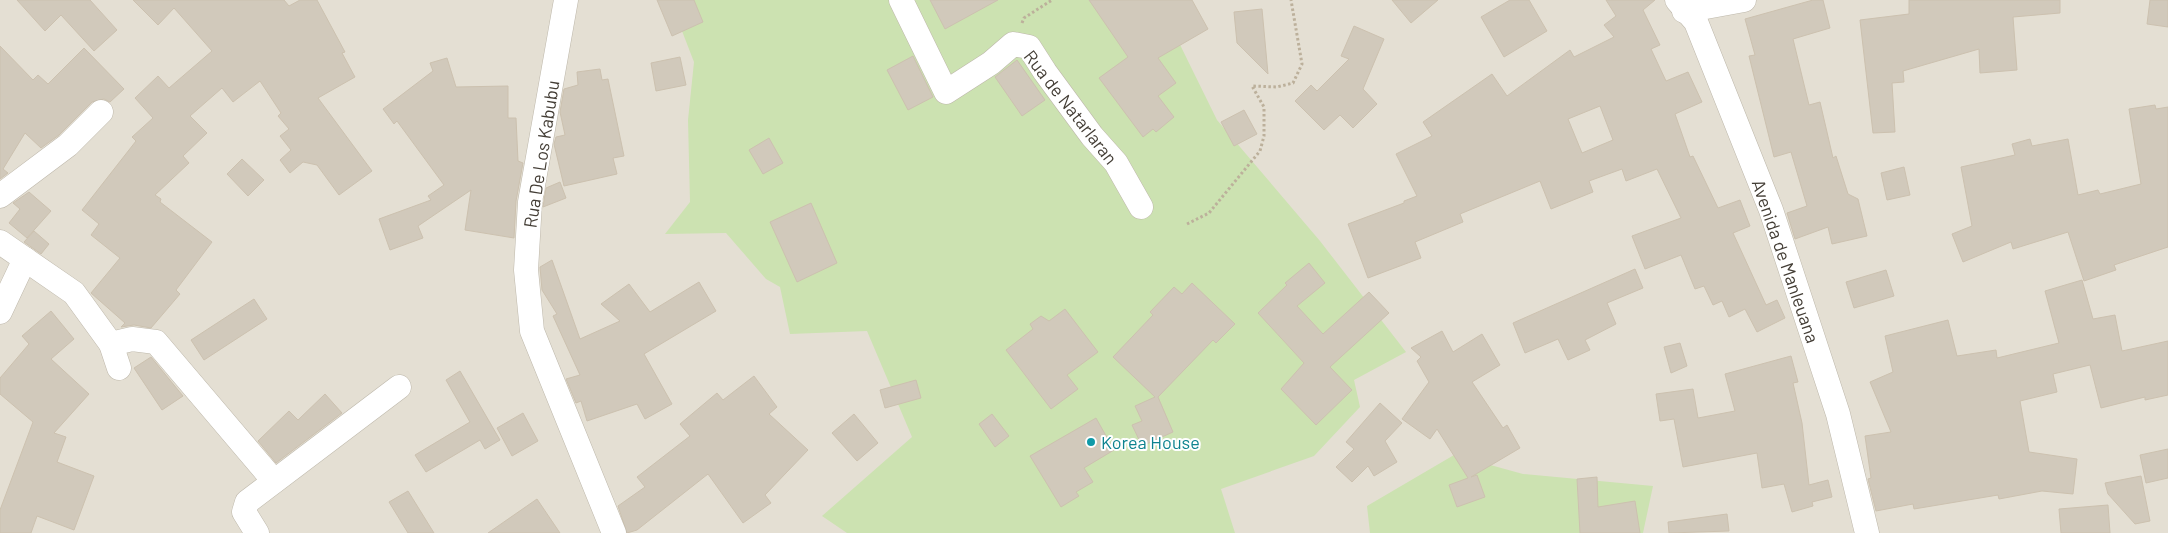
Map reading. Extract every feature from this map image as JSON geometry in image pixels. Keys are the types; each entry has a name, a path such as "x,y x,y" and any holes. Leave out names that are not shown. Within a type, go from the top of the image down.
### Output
{"street":[{"name":"Rua De Los Kabubu","path":"566,0 530,202 527,278 532,331 614,533"},
{"name":"Rua de Natarlaran","path":"901,0 946,92 991,63 1014,44 1029,47 1092,136 1116,163 1141,207"},
{"path":"1681,5 1744,0"},
{"name":"Avenida de Manleuana","path":"1681,5 1696,22 1771,210 1838,414 1867,533"},
{"path":"0,196 68,144 101,112"},
{"path":"0,242 74,293 111,344 119,368"},
{"path":"0,312 25,259"},
{"path":"111,344 132,339 156,342 274,481"},
{"path":"257,533 244,512 247,502 399,387"}],"path":[{"path":"1021,26 1024,18 1052,0"},
{"path":"1187,224 1209,213 1260,151 1264,136 1264,107 1252,86 1277,87 1293,83 1302,64 1291,0"}],"shaded area":[{"path":"0,0 2168,0 2168,533 0,533"}],"green space":[{"path":"670,0 1158,0 1217,120 1320,241 1406,352 1354,380 1360,407 1314,456 1221,489 1235,533 847,533 822,516 912,437 867,331 790,334 780,287 766,279 726,233 665,234 690,202 688,120 694,62"},
{"path":"1454,455 1523,474 1653,486 1643,533 1370,533 1367,506"}],"building":[{"path":"17,0 90,0 117,30 94,51 61,15 45,31"},
{"path":"133,0 284,0 289,6 300,0 317,0 345,52 342,53 355,77 318,98 372,171 339,195 317,165 303,162 290,173 280,160 291,150 280,136 289,129 278,116 281,113 260,81 233,102 222,88 190,116 207,133 183,156 189,163 155,195 161,199 160,202 212,242 176,290 180,294 151,328 134,325 121,327 125,323 91,293 120,258 91,235 99,224 82,210 136,141 132,137 153,118 135,98 158,76 169,88 212,51 174,8 158,25"},
{"path":"657,0 694,0 703,22 672,36"},
{"path":"930,0 998,0 945,29"},
{"path":"1089,0 1192,0 1208,29 1158,58 1176,83 1158,96 1174,117 1156,132 1153,129 1143,137 1099,78 1128,57"},
{"path":"1392,0 1438,0 1411,23"},
{"path":"1510,0 1529,0 1547,31 1504,57 1481,17"},
{"path":"1606,0 1655,0 1643,10 1660,45 1651,49 1666,81 1688,72 1702,102 1675,114 1690,157 1693,156 1718,208 1740,200 1750,226 1733,233 1766,305 1777,300 1785,318 1757,332 1745,309 1729,317 1722,301 1713,305 1704,286 1695,289 1681,255 1645,269 1632,236 1681,218 1657,169 1626,181 1622,169 1589,181 1593,192 1551,209 1540,181 1460,214 1463,222 1415,242 1421,258 1368,278 1348,224 1404,203 1404,201 1417,196 1396,154 1432,136 1423,122 1492,74 1507,96 1570,50 1574,57 1614,37 1604,25 1616,16","holes":["1600,106 1613,140 1582,153 1568,119"]},
{"path":"1813,0 1823,0 1830,28 1793,39 1809,105 1820,102 1833,158 1836,156 1848,194 1858,199 1867,236 1832,244 1828,227 1795,239 1787,213 1807,206 1791,152 1774,157 1749,56 1755,55 1745,19"},
{"path":"1909,0 2060,0 2060,13 2013,17 2017,70 1980,73 1979,49 1903,71 1904,82 1892,83 1895,132 1873,133 1860,20 1909,14"},
{"path":"2150,0 2168,0 2168,27 2147,24"},
{"path":"1262,9 1268,74 1237,43 1234,12"},
{"path":"1354,26 1384,39 1363,89 1377,104 1353,128 1340,115 1324,130 1295,101 1311,85 1317,91 1349,59 1341,56"},
{"path":"0,46 33,80 38,75 48,84 84,48 124,89 110,102 104,99 92,102 59,135 41,148 25,133 3,169 8,173 0,179"},
{"path":"913,56 933,97 908,110 887,70"},
{"path":"680,57 686,85 656,91 651,63"},
{"path":"447,58 456,87 508,86 508,118 516,118 518,161 523,163 516,201 514,238 465,230 471,190 418,226 423,238 390,250 379,219 431,200 428,196 444,185 397,121 394,124 383,109 433,71 430,63"},
{"path":"1017,60 1045,100 1022,116 995,77"},
{"path":"600,69 602,80 608,79 624,156 613,158 617,174 564,186 554,144 556,137 565,135 560,112 564,89 578,85 577,72"},
{"path":"2155,105 2156,109 2168,107 2168,247 2114,265 2116,270 2084,281 2068,232 2013,249 2011,242 1963,262 1952,234 1972,226 1961,167 2015,155 2012,144 2030,139 2032,146 2068,139 2078,195 2098,190 2100,194 2141,184 2129,109"},
{"path":"1244,110 1257,134 1234,146 1221,122"},
{"path":"769,138 783,163 763,174 749,150"},
{"path":"242,159 264,180 248,196 227,174"},
{"path":"1904,167 1910,195 1887,200 1881,173"},
{"path":"560,182 566,198 543,207 546,188"},
{"path":"29,192 51,211 27,238 9,223 20,209 13,203"},
{"path":"811,203 837,263 797,282 770,222"},
{"path":"34,231 49,244 41,254 24,242"},
{"path":"552,260 580,339 620,321 601,304 629,284 650,312 699,282 716,311 644,354 672,404 645,419 637,404 587,421 581,401 576,403 566,379 580,375 553,316 557,314 542,290 540,267"},
{"path":"1309,263 1325,283 1297,306 1323,334 1369,292 1389,313 1330,367 1352,390 1316,425 1281,389 1304,363 1258,313 1287,285 1285,283"},
{"path":"1635,269 1643,288 1607,303 1616,324 1585,340 1590,350 1568,360 1558,339 1525,353 1513,323"},
{"path":"1886,270 1894,296 1854,308 1846,282"},
{"path":"2082,280 2093,319 2115,315 2122,351 2168,341 2168,395 2145,400 2145,397 2101,408 2090,365 2053,374 2057,392 2020,401 2029,452 2077,459 2073,494 2042,491 1999,499 1998,495 1914,509 1913,504 1876,511 1868,479 1871,478 1865,436 1891,432 1870,382 1893,372 1885,336 1948,320 1957,356 1996,350 1997,358 2059,343 2045,291"},
{"path":"1192,283 1235,324 1216,343 1213,340 1158,397 1173,432 1142,446 1132,425 1142,421 1135,406 1155,397 1113,357 1153,315 1150,312 1174,287 1182,294"},
{"path":"254,299 267,319 204,360 191,340"},
{"path":"1065,309 1098,352 1067,375 1078,389 1051,409 1006,350 1033,329 1030,324 1041,316 1049,321"},
{"path":"51,311 74,339 51,359 89,394 54,433 66,437 57,462 94,476 74,530 37,516 31,533 0,533 0,510 33,422 0,394 0,378 29,344 22,336"},
{"path":"1442,331 1453,352 1482,334 1500,365 1472,382 1503,428 1507,425 1520,448 1471,477 1477,475 1485,497 1457,507 1449,485 1468,478 1437,429 1430,439 1402,419 1429,382 1417,361 1421,357 1411,348"},
{"path":"1680,343 1687,366 1671,373 1664,347"},
{"path":"1791,356 1798,382 1793,383 1802,423 1809,485 1828,480 1832,497 1812,502 1813,506 1792,512 1784,484 1762,488 1757,453 1683,467 1674,419 1660,421 1656,394 1693,389 1698,418 1735,411 1725,374"},
{"path":"151,357 183,396 162,410 134,368"},
{"path":"460,371 500,440 485,449 480,440 426,472 415,455 470,422 446,380"},
{"path":"754,376 777,407 769,414 808,450 765,495 771,503 743,523 708,474 637,530 627,533 618,506 645,487 637,477 690,436 680,424 717,393 723,400"},
{"path":"916,380 921,398 885,408 880,390"},
{"path":"325,394 342,413 276,463 258,441 289,411 298,420"},
{"path":"1380,403 1402,423 1385,441 1397,462 1374,476 1368,466 1352,482 1336,467 1354,449 1346,442"},
{"path":"523,413 538,441 512,456 497,428"},
{"path":"854,414 878,443 857,461 832,433"},
{"path":"992,414 1009,436 995,447 979,424"},
{"path":"1096,418 1114,450 1084,468 1093,482 1076,492 1079,496 1061,507 1030,456"},
{"path":"2168,449 2168,478 2146,483 2140,455"},
{"path":"2141,476 2150,521 2135,524 2108,494 2105,483"},
{"path":"1597,477 1598,507 1635,501 1640,533 1580,533 1577,479"},
{"path":"408,491 434,533 408,533 389,502"},
{"path":"537,499 560,533 488,533"},
{"path":"2108,505 2110,533 2061,533 2059,509"},
{"path":"1727,514 1729,531 1669,533 1668,522"}],"place":[{"name":"Korea House","path":"1091,442"}]}
